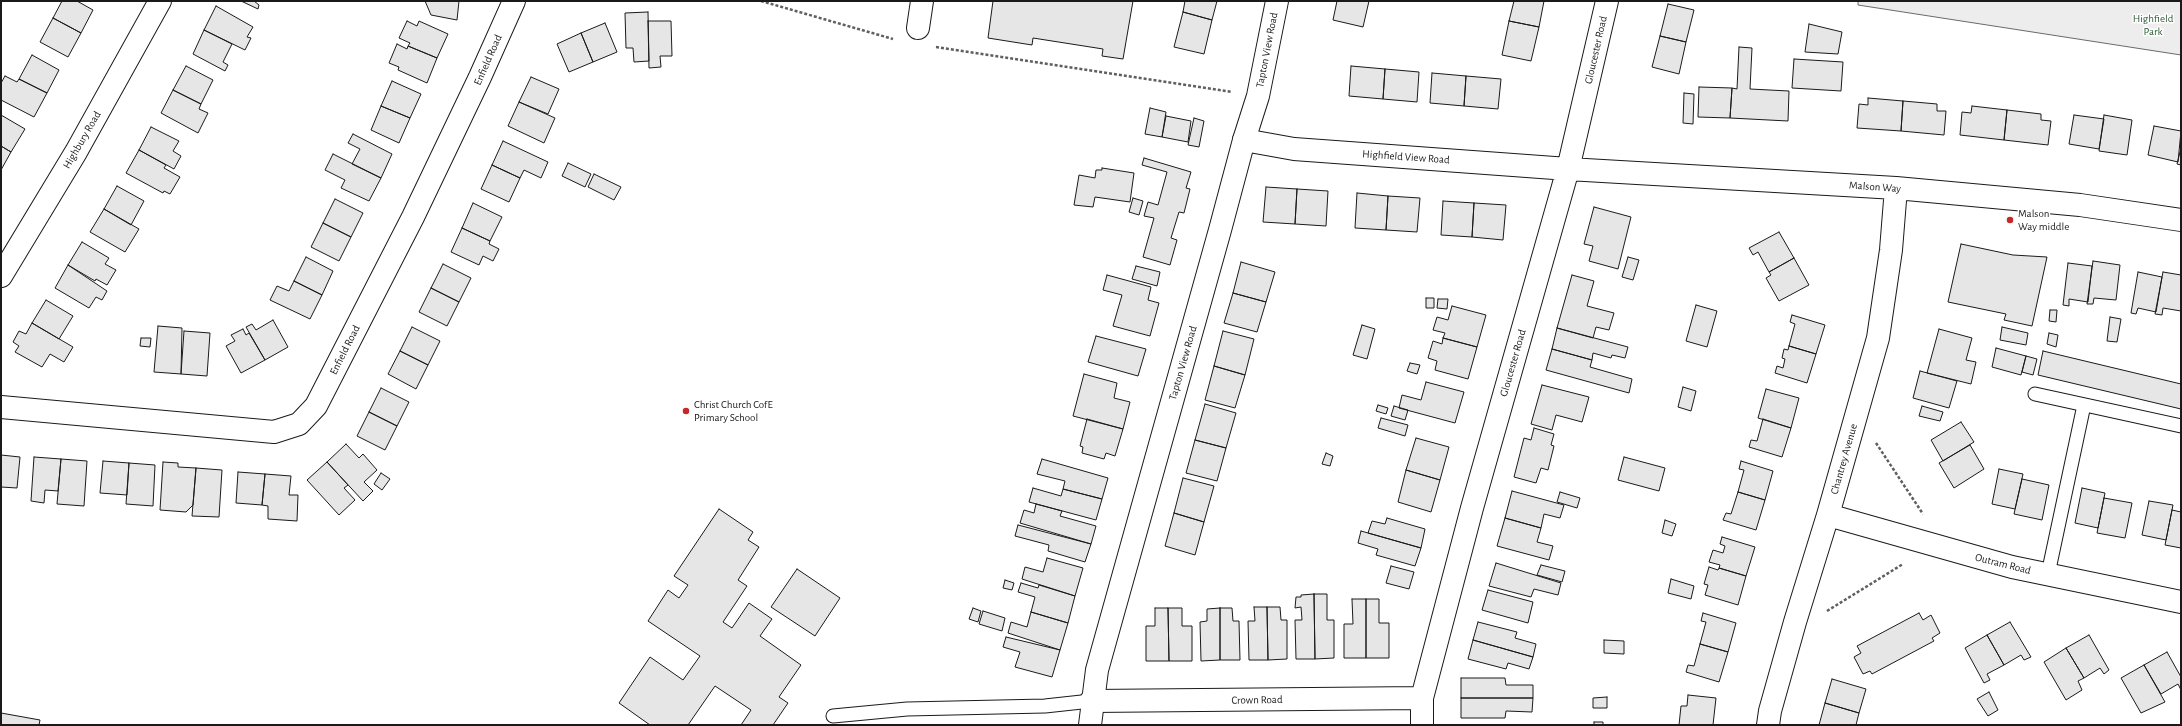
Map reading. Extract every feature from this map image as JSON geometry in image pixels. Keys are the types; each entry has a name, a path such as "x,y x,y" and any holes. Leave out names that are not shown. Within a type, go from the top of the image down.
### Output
{"street":[{"name":"Highbury Road","path":"1,276 76,152 160,1"},
{"name":"Enfield Road","path":"1,407 274,432 299,424 316,406 413,217 480,77 514,1"},
{"path":"918,28 922,1"},
{"name":"Tapton View Road","path":"1090,725 1091,701 1097,670 1244,140 1258,96 1277,1"},
{"name":"Gloucester Road","path":"1422,725 1422,698 1472,508 1568,169 1607,1"},
{"name":"Highfield View Road","path":"1244,140 1294,149 1568,169"},
{"name":"Malson Way","path":"1568,169 1896,188 2080,205 2181,220"},
{"name":"Chantrey Avenue","path":"1768,725 1770,711 1792,633 1828,515 1878,338 1891,250 1896,188"},
{"name":"Outram Road","path":"1828,515 1939,548 2012,567 2181,602"},
{"name":"Crown Road","path":"1091,701 1422,698"}],"lane":[{"path":"2035,394 2181,426"},
{"path":"2048,574 2084,405"},
{"path":"833,716 907,709 1045,706 1091,701"}],"path":[{"path":"761,1 908,43 918,28"},
{"path":"931,47 1258,96"},
{"path":"1792,633 1939,548 1856,415"}],"shaded area":[{"name":"Highfield Park","path":"1858,1 2181,1 2181,55 1858,5"}],"building":[{"path":"62,1 77,1 93,10 81,33 53,18"},
{"path":"241,1 254,1 259,5 258,9"},
{"path":"425,1 459,1 457,20 431,15"},
{"path":"993,1 1133,1 1123,59 1102,56 1103,49 1033,38 1032,45 988,38"},
{"path":"1185,1 1217,1 1212,20 1183,12"},
{"path":"1337,1 1369,1 1363,27 1333,20"},
{"path":"1514,1 1544,1 1539,27 1509,21"},
{"path":"1668,4 1694,10 1686,42 1660,36"},
{"path":"216,6 253,27 247,37 251,38 245,50 204,30"},
{"path":"648,12 649,61 634,62 633,48 626,48 625,13"},
{"path":"1183,12 1212,20 1204,54 1174,47"},
{"path":"53,18 81,33 68,57 40,42"},
{"path":"407,21 417,26 419,21 448,34 437,58 408,46 410,43 399,38"},
{"path":"648,21 671,21 672,56 660,56 661,67 649,68"},
{"path":"1509,21 1539,27 1531,61 1502,55"},
{"path":"605,23 617,52 593,62 581,33"},
{"path":"1809,24 1842,32 1838,54 1805,52"},
{"path":"204,30 232,44 223,62 228,65 225,71 193,54"},
{"path":"581,33 593,62 569,72 557,44"},
{"path":"1660,36 1686,42 1679,74 1652,67"},
{"path":"397,44 407,49 408,46 437,58 427,83 398,70 399,67 389,63"},
{"path":"1739,47 1752,48 1750,89 1789,91 1788,121 1730,118 1732,88 1737,89"},
{"path":"32,55 59,70 47,93 19,79"},
{"path":"1794,59 1843,62 1841,91 1792,88"},
{"path":"186,66 213,80 201,104 173,90"},
{"path":"1351,66 1385,69 1383,99 1349,96"},
{"path":"1385,69 1419,72 1417,102 1383,99"},
{"path":"1432,73 1466,76 1464,106 1430,103"},
{"path":"5,76 17,82 19,79 47,93 34,117 1,100 1,83"},
{"path":"1466,76 1501,79 1498,109 1464,106"},
{"path":"531,77 559,89 548,114 519,102"},
{"path":"392,81 421,94 410,118 381,106"},
{"path":"1699,87 1732,88 1730,118 1698,117"},
{"path":"173,90 201,104 199,109 208,113 198,133 161,113"},
{"path":"1684,93 1694,94 1693,124 1683,123"},
{"path":"1868,98 1903,101 1901,131 1857,128 1859,104 1868,105"},
{"path":"1903,101 1937,104 1937,111 1946,111 1944,135 1901,131"},
{"path":"519,102 555,118 544,143 508,126"},
{"path":"381,106 410,118 399,143 371,130"},
{"path":"1972,106 2007,110 2004,140 1960,135 1962,112 1971,113"},
{"path":"1150,108 1166,112 1162,137 1145,134"},
{"path":"2007,110 2041,114 2041,120 2051,121 2048,145 2004,140"},
{"path":"1,115 25,129 11,152 1,146"},
{"path":"2074,115 2104,119 2099,149 2069,144"},
{"path":"2104,115 2132,120 2127,155 2099,151"},
{"path":"1166,116 1191,121 1188,142 1162,137"},
{"path":"1194,118 1204,121 1199,147 1188,145"},
{"path":"2154,126 2181,131 2178,162 2148,155"},
{"path":"151,127 179,141 173,151 181,156 174,169 139,150"},
{"path":"353,134 392,154 381,178 352,164 360,149 348,143"},
{"path":"503,141 548,162 541,178 524,170 520,178 492,165"},
{"path":"1,146 11,152 1,170"},
{"path":"2181,148 2181,165 2177,164"},
{"path":"139,150 166,165 164,168 180,177 170,194 164,191 163,193 126,173"},
{"path":"333,154 381,178 369,201 341,188 345,180 325,170"},
{"path":"1144,158 1191,172 1186,188 1190,189 1184,213 1179,212 1171,238 1177,240 1170,265 1143,257 1154,218 1144,216 1148,202 1158,205 1167,172 1142,165"},
{"path":"568,163 591,174 585,187 562,176"},
{"path":"492,165 520,178 509,202 481,189"},
{"path":"1102,168 1134,173 1130,202 1095,197 1093,207 1074,205 1079,175 1095,178 1096,170 1102,170"},
{"path":"594,174 621,187 614,200 588,187"},
{"path":"117,186 144,201 131,225 104,209"},
{"path":"1266,187 1297,189 1295,224 1263,222"},
{"path":"1297,189 1328,191 1326,226 1295,224"},
{"path":"1357,193 1388,196 1386,230 1355,228"},
{"path":"1388,196 1420,198 1417,232 1386,230"},
{"path":"1133,198 1143,201 1139,215 1129,212"},
{"path":"335,199 363,213 351,237 323,223"},
{"path":"1443,201 1474,203 1472,237 1441,235"},
{"path":"473,203 502,217 490,241 462,228"},
{"path":"1474,203 1506,205 1503,240 1472,237"},
{"path":"1594,207 1631,217 1618,269 1589,261 1593,246 1584,244"},
{"path":"104,209 139,229 125,252 90,232"},
{"path":"323,223 351,237 339,261 311,247"},
{"path":"462,228 490,241 489,244 499,249 493,261 483,256 479,265 451,252"},
{"path":"1779,232 1794,258 1769,272 1758,252 1753,255 1749,248"},
{"path":"82,242 109,258 105,264 116,270 107,285 96,279 95,281 68,265"},
{"path":"1961,244 2013,255 2047,257 2032,326 2004,320 2006,314 1948,302"},
{"path":"306,257 333,271 322,295 294,281"},
{"path":"1628,257 1639,260 1633,280 1622,277"},
{"path":"1794,258 1809,285 1779,301 1766,278 1771,275 1769,272"},
{"path":"2093,261 2120,265 2116,300 2094,298 2093,304 2087,304"},
{"path":"1241,262 1275,272 1266,302 1233,293"},
{"path":"2068,263 2092,266 2088,302 2069,299 2069,306 2063,305"},
{"path":"443,264 471,278 459,302 431,288"},
{"path":"68,265 107,291 102,300 96,297 89,308 55,288"},
{"path":"1136,266 1160,272 1157,286 1132,279"},
{"path":"2138,272 2162,277 2156,312 2138,308 2136,314 2131,313"},
{"path":"2163,272 2181,275 2181,311 2163,308 2162,315 2155,314"},
{"path":"1107,275 1151,287 1148,300 1159,303 1150,336 1113,326 1122,295 1103,290"},
{"path":"1572,275 1594,281 1587,306 1614,313 1609,330 1596,327 1593,338 1557,328"},
{"path":"294,281 322,295 310,319 270,300 277,286 289,291"},
{"path":"431,288 459,302 447,326 419,312"},
{"path":"1233,293 1266,302 1257,332 1224,323"},
{"path":"1426,298 1434,298 1434,308 1426,308"},
{"path":"1438,299 1448,299 1447,309 1437,308"},
{"path":"46,300 73,316 59,339 32,323"},
{"path":"1696,305 1717,311 1707,347 1686,341"},
{"path":"1452,306 1486,315 1477,347 1443,338 1445,333 1433,330 1437,317 1448,320"},
{"path":"2050,310 2057,310 2056,322 2049,321"},
{"path":"1792,315 1825,325 1816,354 1789,346 1795,324 1790,322"},
{"path":"2110,317 2121,319 2117,342 2107,341"},
{"path":"273,320 288,347 265,360 246,327 252,324 256,330"},
{"path":"32,323 73,347 64,362 50,354 42,367 15,352 19,346 13,342 19,331 26,334"},
{"path":"1362,325 1375,329 1367,359 1353,355"},
{"path":"158,326 182,328 181,374 154,372"},
{"path":"412,327 440,341 428,365 400,351"},
{"path":"2002,327 2028,333 2026,345 2000,340"},
{"path":"1557,328 1628,347 1625,358 1612,355 1611,358 1593,353 1592,360 1552,349"},
{"path":"243,329 246,335 249,333 265,360 241,373 226,346 235,341 231,335"},
{"path":"1939,329 1972,338 1966,360 1976,362 1971,384 1927,373"},
{"path":"184,331 210,333 207,376 181,374"},
{"path":"1223,331 1254,339 1245,375 1214,366"},
{"path":"2049,333 2058,335 2056,347 2047,344"},
{"path":"1096,336 1146,349 1138,376 1088,362"},
{"path":"141,338 151,338 150,347 140,346"},
{"path":"1443,338 1477,347 1468,379 1435,370 1437,361 1428,358 1433,341 1442,344"},
{"path":"1789,346 1816,354 1807,383 1775,373 1777,366 1783,368 1785,359 1782,358 1784,349 1788,350"},
{"path":"1996,348 2026,356 2021,375 1992,367"},
{"path":"1552,349 1592,360 1590,367 1632,379 1629,393 1546,370"},
{"path":"400,351 428,365 416,389 388,374"},
{"path":"2043,351 2181,384 2181,409 2038,375"},
{"path":"2026,356 2037,359 2033,375 2022,372"},
{"path":"1410,363 1420,365 1417,374 1407,371"},
{"path":"1214,366 1245,375 1235,408 1205,400"},
{"path":"1920,371 1957,381 1949,408 1913,398"},
{"path":"1084,374 1117,383 1114,398 1130,402 1123,429 1073,416"},
{"path":"1426,382 1464,392 1455,423 1399,408 1402,395 1421,400"},
{"path":"1542,385 1589,397 1582,422 1556,415 1552,430 1531,424"},
{"path":"1683,387 1696,391 1691,411 1678,407"},
{"path":"381,388 409,402 397,426 369,412"},
{"path":"1766,389 1799,398 1791,428 1758,418"},
{"path":"1205,404 1236,413 1226,448 1195,440"},
{"path":"1378,405 1388,408 1386,414 1376,411"},
{"path":"1394,406 1408,410 1405,420 1391,416"},
{"path":"1922,406 1943,412 1940,421 1919,416"},
{"path":"369,412 397,426 385,450 357,436"},
{"path":"1381,418 1408,425 1405,436 1378,428"},
{"path":"1087,419 1123,429 1115,456 1106,453 1104,459 1082,453 1083,447 1080,446"},
{"path":"1763,419 1791,428 1782,457 1749,447 1751,440 1757,441"},
{"path":"1961,422 1974,442 1943,461 1931,440"},
{"path":"1534,428 1554,434 1551,445 1554,446 1548,470 1541,468 1536,483 1514,477 1524,438 1531,440"},
{"path":"1416,438 1449,447 1440,480 1406,470"},
{"path":"1195,440 1226,448 1217,481 1186,473"},
{"path":"346,444 359,458 363,454 377,470 364,482 373,491 363,501 327,462"},
{"path":"1970,445 1984,469 1954,488 1939,463"},
{"path":"1326,453 1333,456 1330,466 1322,464"},
{"path":"1,455 20,457 17,488 1,487"},
{"path":"34,457 61,459 58,491 45,490 44,503 31,501"},
{"path":"1624,457 1665,468 1659,491 1618,480"},
{"path":"61,459 87,461 84,506 57,504"},
{"path":"1042,459 1108,478 1102,499 1063,489 1065,481 1037,474"},
{"path":"103,461 129,463 127,495 100,493"},
{"path":"1741,461 1773,471 1765,500 1738,492 1744,470 1739,469"},
{"path":"163,462 178,463 178,467 196,468 193,505 186,512 160,510"},
{"path":"327,462 348,485 344,488 355,500 339,515 307,480"},
{"path":"129,463 155,465 153,506 126,504"},
{"path":"196,468 222,470 219,517 192,516"},
{"path":"1999,469 2023,474 2015,509 1992,504"},
{"path":"1406,470 1440,480 1431,512 1398,502"},
{"path":"238,472 265,474 262,505 236,503"},
{"path":"381,473 390,479 382,490 374,484"},
{"path":"265,474 291,476 289,495 298,495 297,521 268,519 268,506 262,505"},
{"path":"1183,478 1214,486 1204,522 1174,513"},
{"path":"2022,479 2049,485 2042,520 2014,514"},
{"path":"1033,488 1061,496 1063,489 1102,499 1096,520 1029,502"},
{"path":"2082,488 2105,493 2098,528 2075,523"},
{"path":"1512,491 1564,505 1560,518 1544,514 1541,528 1505,518"},
{"path":"1560,492 1580,498 1577,508 1557,502"},
{"path":"1738,492 1765,500 1756,530 1723,520 1726,513 1731,514"},
{"path":"2104,498 2132,503 2125,538 2097,533"},
{"path":"2149,501 2173,505 2166,540 2142,535"},
{"path":"1036,504 1062,511 1060,516 1096,526 1091,544 1020,523 1024,510 1034,513"},
{"path":"719,509 753,532 748,540 759,547 738,580 747,586 723,622 732,628 749,603 772,619 760,636 801,665 779,697 788,703 773,725 741,725 751,710 715,686 688,725 650,725 619,703 650,657 683,680 700,656 648,621 668,590 679,598 688,585 674,576"},
{"path":"2172,510 2181,512 2181,548 2165,545"},
{"path":"1174,513 1204,522 1195,555 1165,546"},
{"path":"1387,518 1425,529 1421,548 1368,533 1372,521 1385,524"},
{"path":"1505,518 1541,528 1537,542 1553,546 1549,560 1497,546"},
{"path":"1665,520 1676,524 1672,536 1662,533"},
{"path":"1018,525 1091,544 1085,562 1048,551 1049,545 1015,536"},
{"path":"1361,531 1421,548 1415,566 1376,555 1378,549 1358,543"},
{"path":"1722,537 1755,547 1746,576 1719,568 1720,565 1709,562 1713,550 1723,553 1725,546 1720,544"},
{"path":"1047,558 1083,568 1075,596 1022,579 1025,567 1043,572"},
{"path":"1496,563 1561,583 1558,595 1534,589 1531,597 1489,586"},
{"path":"1541,565 1565,571 1562,582 1537,575"},
{"path":"1391,566 1414,572 1409,589 1386,583"},
{"path":"1709,567 1718,570 1719,568 1746,576 1738,605 1705,595 1708,585 1704,584"},
{"path":"797,569 840,598 815,636 771,607"},
{"path":"1671,579 1694,586 1691,599 1668,593"},
{"path":"1005,580 1014,583 1012,590 1003,588"},
{"path":"1021,583 1038,588 1039,585 1075,596 1068,623 1031,612 1035,597 1018,592"},
{"path":"1488,590 1533,602 1528,623 1482,610"},
{"path":"1314,594 1327,594 1327,620 1334,620 1334,658 1315,659"},
{"path":"1314,594 1315,659 1296,659 1295,620 1302,620 1301,607 1295,608 1296,597"},
{"path":"1352,599 1366,599 1366,658 1344,658 1344,624 1353,624"},
{"path":"1366,599 1379,599 1379,623 1389,623 1389,658 1366,658"},
{"path":"1254,607 1267,607 1268,660 1249,660 1248,621 1255,621"},
{"path":"1267,607 1280,607 1281,620 1287,620 1287,659 1268,660"},
{"path":"973,608 981,611 978,622 969,619"},
{"path":"1155,608 1168,608 1169,661 1146,661 1146,626 1155,626"},
{"path":"1168,608 1182,608 1182,626 1192,626 1192,661 1169,661"},
{"path":"1220,608 1232,608 1233,621 1239,621 1240,660 1220,660"},
{"path":"1220,608 1220,660 1201,661 1200,622 1207,621 1207,609"},
{"path":"983,611 1005,618 1002,631 979,624"},
{"path":"1031,612 1068,623 1060,650 1008,633 1011,622 1027,627"},
{"path":"1703,613 1736,623 1728,652 1700,644 1706,622 1701,621"},
{"path":"1919,613 1923,620 1931,615 1940,633 1932,638 1934,641 1872,674 1870,671 1863,674 1854,657 1861,653 1857,646"},
{"path":"1478,622 1517,632 1515,638 1536,644 1533,657 1473,640"},
{"path":"2010,622 2031,657 2024,660 2021,655 2004,665 1987,635"},
{"path":"1987,635 2004,665 1987,674 1990,680 1984,683 1965,648"},
{"path":"2089,635 2109,670 2104,674 2100,668 2084,678 2066,648"},
{"path":"1006,637 1060,650 1052,677 1015,667 1020,652 1003,647"},
{"path":"1473,640 1533,657 1529,669 1508,663 1506,669 1468,659"},
{"path":"1604,640 1624,641 1624,654 1604,653"},
{"path":"1700,644 1728,652 1719,682 1686,672 1688,665 1694,666"},
{"path":"2066,648 2084,678 2078,681 2082,690 2066,700 2044,662"},
{"path":"2167,652 2181,677 2181,690 2178,684 2161,694 2144,665"},
{"path":"2144,665 2165,702 2141,713 2121,678"},
{"path":"1461,678 1505,678 1506,685 1533,685 1533,698 1461,698"},
{"path":"1832,679 1866,689 1859,713 1825,703"},
{"path":"1989,692 1998,710 1988,716 1977,699"},
{"path":"1688,695 1716,698 1713,725 1679,725 1681,706 1687,706"},
{"path":"1607,697 1607,708 1593,708 1593,698"},
{"path":"1461,698 1533,698 1532,712 1506,711 1505,718 1461,718"},
{"path":"1825,703 1859,713 1856,725 1819,725"},
{"path":"1,713 40,720 39,725 1,725"},
{"path":"1594,722 1603,722 1603,725 1594,725"}],"place":[{"name":"Malson Way middle","path":"2010,220"},
{"name":"Christ Church CofE Primary School","path":"686,411"}]}
